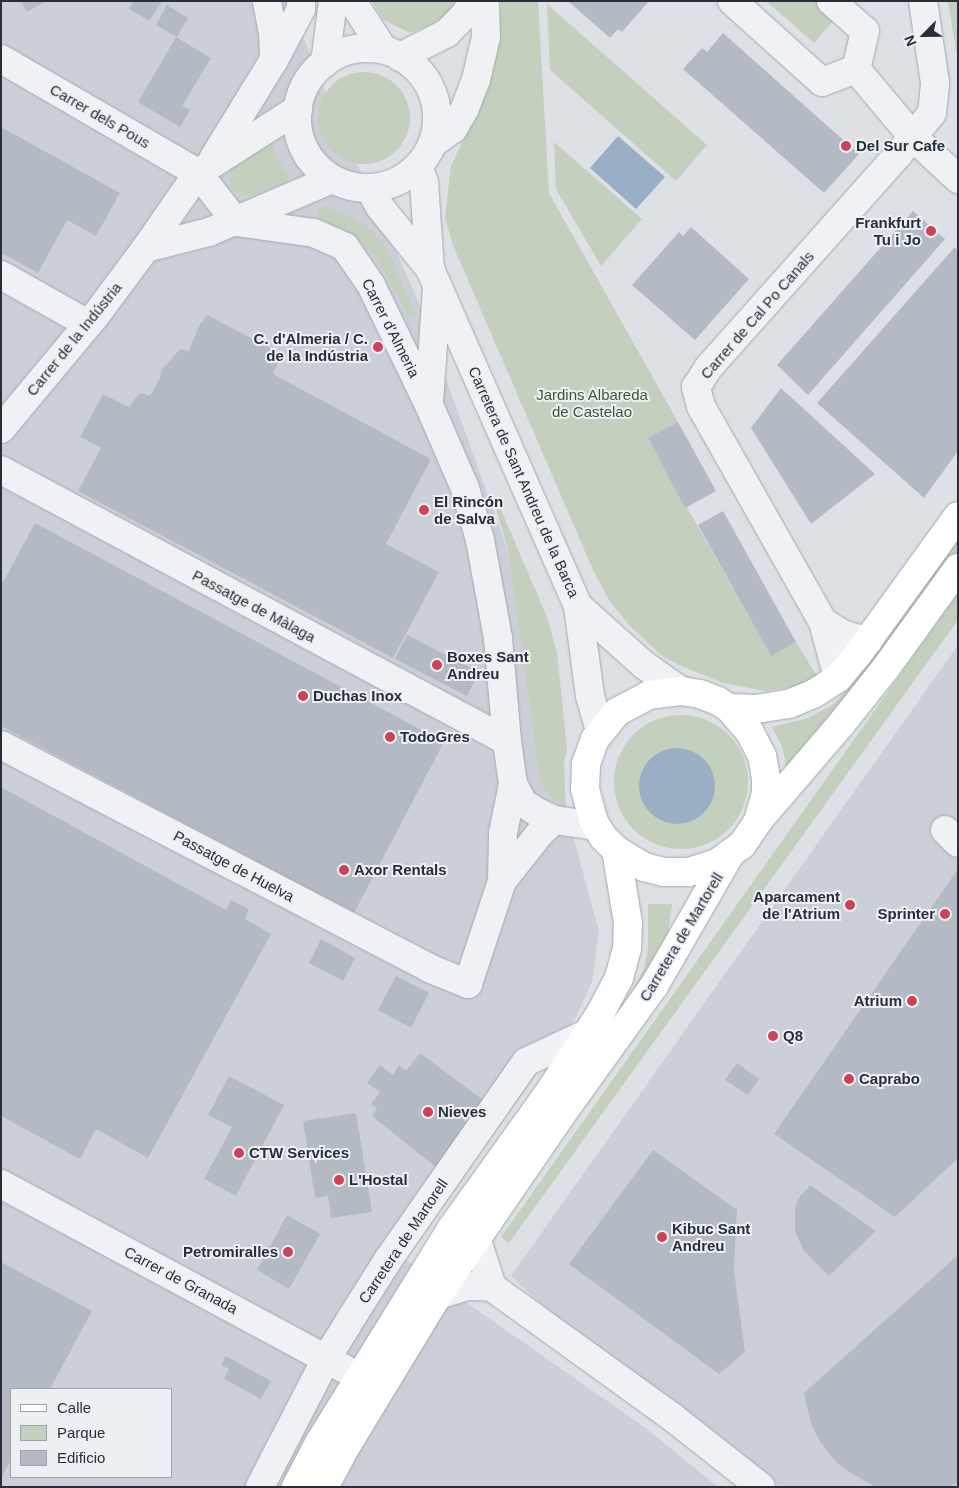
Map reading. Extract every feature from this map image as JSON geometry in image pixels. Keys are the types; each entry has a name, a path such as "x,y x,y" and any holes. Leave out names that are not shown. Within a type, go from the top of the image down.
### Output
{"main road":[{"name":"Carretera de Martorell","path":"729,708 756,709 789,704 815,693 838,678 868,641 958,516"},
{"name":"Carretera de Martorell","path":"758,821 766,793 766,778 762,756 749,731 729,708 700,694 681,691 648,694 630,703 618,712 600,731 586,764 585,788 589,809 596,826 616,850 644,867 664,872 701,870 729,856 742,845 758,821 842,723 885,669 956,573"},
{"name":"Carretera de Martorell","path":"296,1487 319,1443 361,1378 450,1229 546,1098 600,1014 619,978 627,950 627,907 616,850"},
{"name":"Carretera de Martorell","path":"324,1487 350,1440 438,1295 476,1238 654,986 729,856"}],"street":[{"path":"267,1 273,33 274,60"},
{"path":"236,222 204,168 274,60 301,9 301,1"},
{"path":"325,63 333,1"},
{"path":"352,1 391,53 411,64 431,90 437,120 425,155"},
{"path":"472,1 466,13 447,33 391,53 348,50 316,69 300,93 296,124 302,147 311,162 332,180 341,184 370,189 398,182 453,128 465,108 476,80 486,37 485,1"},
{"path":"732,1 822,82 856,69"},
{"path":"831,1 865,31 856,69 905,146 958,179"},
{"path":"905,146 932,113 935,84 923,1"},
{"name":"Carrer dels Pous","path":"1,58 204,168"},
{"name":"Carrer de la Indústria","path":"1,429 88,324 204,168 298,109"},
{"name":"Carrer de Cal Po Canals","path":"838,678 823,622 701,406 696,387 709,367 905,146"},
{"name":"Carretera de Sant Andreu de la Barca","path":"425,155 424,183 434,277"},
{"path":"146,248 209,232 332,180"},
{"name":"Carretera de Sant Andreu de la Barca","path":"370,189 380,206 434,277 578,606 590,696 600,731"},
{"name":"Carrer d'Almeria","path":"236,222 314,233 345,247 371,284 429,405 465,488 480,540 498,638 507,741 513,784 523,803 554,820 596,826"},
{"path":"1,275 88,324"},
{"name":"Carrer d'Almeria","path":"429,405 434,277"},
{"name":"Passatge de Màlaga","path":"1,470 507,741"},
{"path":"578,606 644,665 681,691"},
{"name":"Carrer de Cal Po Canals","path":"823,622 845,635 868,641"},
{"name":"Passatge de Huelva","path":"1,745 431,969 468,984 502,881"},
{"path":"502,881 503,833 513,784"},
{"path":"502,881 540,833 554,820"},
{"name":"Carretera de Martorell","path":"260,1487 326,1359 388,1260 526,1062 588,1033"},
{"name":"Carrer de Granada","path":"1,1184 215,1297 361,1378"},
{"path":"476,1238 492,1288"},
{"path":"438,1295 467,1286 492,1288 679,1422 761,1487"}],"shaded area":[{"path":"1,1 289,1 322,84 418,301 547,659 564,803 599,931 592,982 576,1017 406,1260 647,1429 718,1487 1,1487"},
{"path":"958,645 958,1487 781,1487 551,1313 511,1276"}],"green space":[{"path":"372,1 456,1 450,12 433,24 410,33 382,19"},
{"name":"Jardins Albareda de Castelao","path":"501,1 538,1 549,193 678,422 648,439 771,655 796,642 819,679 796,687 766,691 723,683 679,665 662,656 629,625 609,600 593,570 452,243 445,217 451,166 473,119 499,30"},
{"path":"766,1 818,1 837,17 814,43"},
{"path":"948,1 958,1 958,63"},
{"path":"547,4 707,145 676,181 550,70"},
{"path":"364,72 373,73 390,80 402,92 409,109 409,127 402,144 390,156 373,163 364,164 355,163 338,156 326,144 319,127 318,118 319,109 326,92 338,80 355,73"},
{"path":"271,142 278,160 291,179 252,196 241,195 232,188 229,179 231,169 238,162"},
{"path":"554,142 642,219 601,266 556,189"},
{"path":"324,206 355,218 371,230 386,246 415,313 414,316 408,315 377,259 362,243 349,233 318,219 317,211"},
{"path":"495,496 548,619 557,653 567,748 564,764 566,809 545,791 540,779 508,549 493,499"},
{"path":"958,540 958,556 897,639 787,769 782,746 772,727 808,718 834,704 852,684"},
{"path":"958,593 958,620 509,1243 501,1237"},
{"path":"681,715 707,720 729,734 743,756 748,782 743,808 729,830 707,844 681,849 655,844 633,830 619,808 614,782 619,756 633,734 655,720"},
{"path":"648,904 672,904 666,950 624,1007 644,969 648,947"}],"water":[{"path":"618,136 665,177 636,209 590,168"},
{"path":"677,748 692,751 704,759 712,771 715,786 712,801 704,813 692,821 677,824 662,821 650,813 642,801 639,786 642,771 650,759 662,751"}],"building":[{"path":"21,1 46,1 27,12"},
{"path":"133,1 162,1 149,21 129,9"},
{"path":"568,1 649,1 622,32 618,29 610,38"},
{"path":"167,5 188,18 177,37 156,25"},
{"path":"723,33 859,154 824,193 683,69 702,48 707,52"},
{"path":"176,37 211,58 182,106 190,110 180,127 138,102"},
{"path":"1,127 120,193 96,236 67,220 38,273 1,253"},
{"path":"913,211 945,239 808,395 777,365"},
{"path":"691,227 749,279 695,340 632,285 679,232 683,236"},
{"path":"954,248 958,249 958,451 924,498 817,403"},
{"path":"207,315 282,354 273,374 429,458 430,461 386,544 439,572 393,658 78,491 101,448 80,437 103,394 129,407 138,395 142,393 150,396 160,378 161,371 180,349 189,351 199,326"},
{"path":"781,388 875,474 811,524 751,428"},
{"path":"678,422 716,491 685,508 648,438"},
{"path":"723,511 796,642 771,656 698,525"},
{"path":"35,523 444,742 354,913 1,726 1,586"},
{"name":"Boxes Sant Andreu","path":"407,635 479,672 467,696 395,659"},
{"path":"1,787 226,910 231,900 249,909 245,919 271,934 148,1158 96,1129 80,1159 1,1116"},
{"name":"Atrium","path":"958,869 958,1158 895,1217 774,1134"},
{"path":"321,939 355,958 343,981 309,963"},
{"path":"396,976 429,993 411,1028 378,1010"},
{"name":"Nieves","path":"420,1053 487,1103 438,1169 372,1116 377,1108 371,1104 380,1092 367,1083 380,1065 393,1075 399,1065 406,1071"},
{"path":"737,1063 759,1079 748,1095 725,1080"},
{"name":"CTW Services","path":"229,1076 284,1105 236,1196 204,1179 232,1127 208,1115"},
{"name":"L'Hostal","path":"356,1113 372,1212 331,1218 328,1196 315,1198 303,1121"},
{"name":"Kibuc Sant Andreu","path":"653,1150 737,1210 734,1271 745,1352 719,1374 569,1264"},
{"path":"810,1185 876,1231 829,1276 804,1251 795,1232 795,1209 798,1199"},
{"name":"Petromiralles","path":"287,1215 320,1234 289,1289 257,1270"},
{"path":"958,1255 958,1483 947,1487 874,1486 849,1472 835,1461 819,1440 811,1424 804,1393"},
{"path":"1,1262 92,1311 51,1388 10,1388 10,1462 1,1479"},
{"path":"226,1356 271,1381 261,1399 224,1379 229,1369 221,1365"}],"place":[{"name":"Del Sur Cafe","path":"846,146"},
{"name":"Frankfurt Tu i Jo","path":"931,231"},
{"name":"C. d'Almeria / C. de la Indústria","path":"378,347"},
{"name":"El Rincón de Salva","path":"424,510"},
{"name":"Boxes Sant Andreu","path":"437,665"},
{"name":"Duchas Inox","path":"303,696"},
{"name":"TodoGres","path":"390,737"},
{"name":"Axor Rentals","path":"344,870"},
{"name":"Aparcament de l'Atrium","path":"850,905"},
{"name":"Sprinter","path":"945,914"},
{"name":"Atrium","path":"912,1001"},
{"name":"Q8","path":"773,1036"},
{"name":"Caprabo","path":"849,1079"},
{"name":"Nieves","path":"428,1112"},
{"name":"CTW Services","path":"239,1153"},
{"name":"L'Hostal","path":"339,1180"},
{"name":"Kibuc Sant Andreu","path":"662,1237"},
{"name":"Petromiralles","path":"288,1252"}]}
